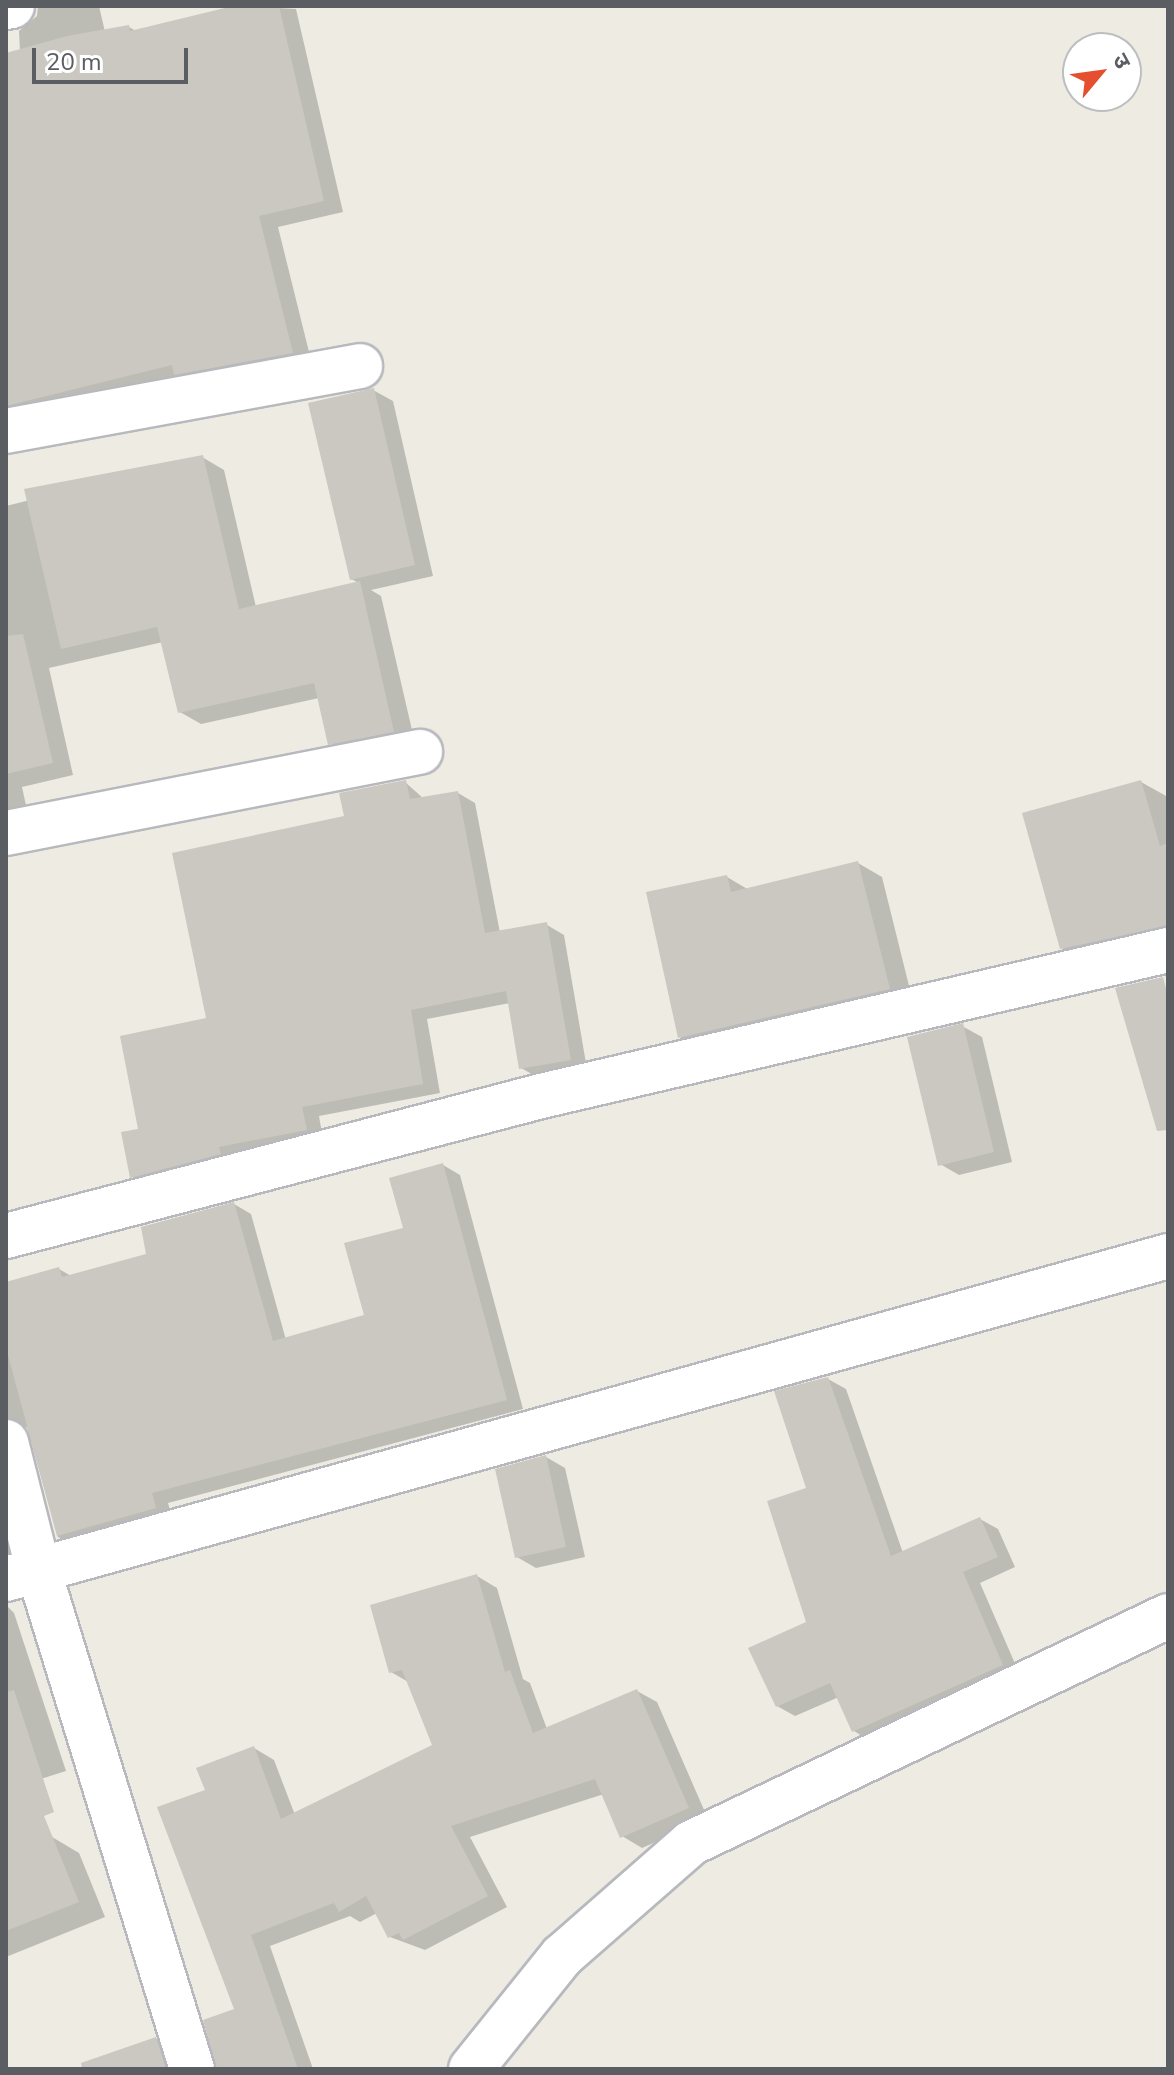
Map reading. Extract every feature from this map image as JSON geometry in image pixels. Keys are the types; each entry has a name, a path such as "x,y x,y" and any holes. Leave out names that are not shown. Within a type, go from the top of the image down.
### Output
{"street":[{"path":"6,7 12,6"},
{"path":"6,431 360,366"},
{"path":"6,833 420,752"},
{"path":"6,1236 541,1096 1168,950"},
{"path":"23,1576 1168,1256"},
{"path":"6,1442 23,1576 192,2069"},
{"path":"471,2069 562,1956 691,1843 1168,1616"}],"building":[{"path":"233,6 279,6 324,201 259,216 293,353 174,375 172,365 6,406 6,53 67,36 129,25 130,31"},
{"path":"374,388 415,565 350,580 308,403"},
{"path":"203,455 239,609 360,581 394,732 328,745 314,683 178,713 157,627 61,649 24,489"},
{"path":"23,634 53,763 6,774 6,636"},
{"path":"406,780 410,799 458,791 485,933 547,922 571,1060 519,1069 506,991 411,1010 423,1084 302,1107 307,1130 219,1147 221,1154 130,1178 121,1132 138,1129 120,1036 206,1018 172,853 344,816 339,793"},
{"path":"1141,780 1160,846 1168,843 1168,926 1060,949 1022,813"},
{"path":"858,861 890,989 678,1038 646,892 727,875 731,892"},
{"path":"1163,977 1168,996 1168,1130 1157,1131 1115,988"},
{"path":"963,1023 994,1152 938,1166 907,1037"},
{"path":"443,1163 507,1400 152,1493 156,1508 57,1536 6,1348 6,1282 59,1267 62,1277 146,1254 141,1227 234,1202 273,1341 364,1315 344,1243 403,1228 389,1178"},
{"path":"828,1377 891,1556 980,1517 998,1557 963,1572 1003,1665 852,1732 830,1683 776,1707 748,1648 806,1622 767,1501 806,1488 774,1391"},
{"path":"546,1455 566,1547 515,1558 495,1469"},
{"path":"477,1574 505,1672 510,1670 533,1733 637,1689 689,1808 620,1838 595,1779 451,1826 488,1896 403,1940 399,1933 388,1938 366,1896 339,1912 334,1903 251,1935 298,2069 216,2069 203,2020 234,2009 157,1807 205,1790 196,1768 254,1746 281,1819 432,1745 402,1670 389,1673 370,1605"},
{"path":"14,1690 54,1812 44,1816 79,1902 6,1931 6,1692"},
{"path":"156,2037 166,2069 82,2069 81,2063"}]}
